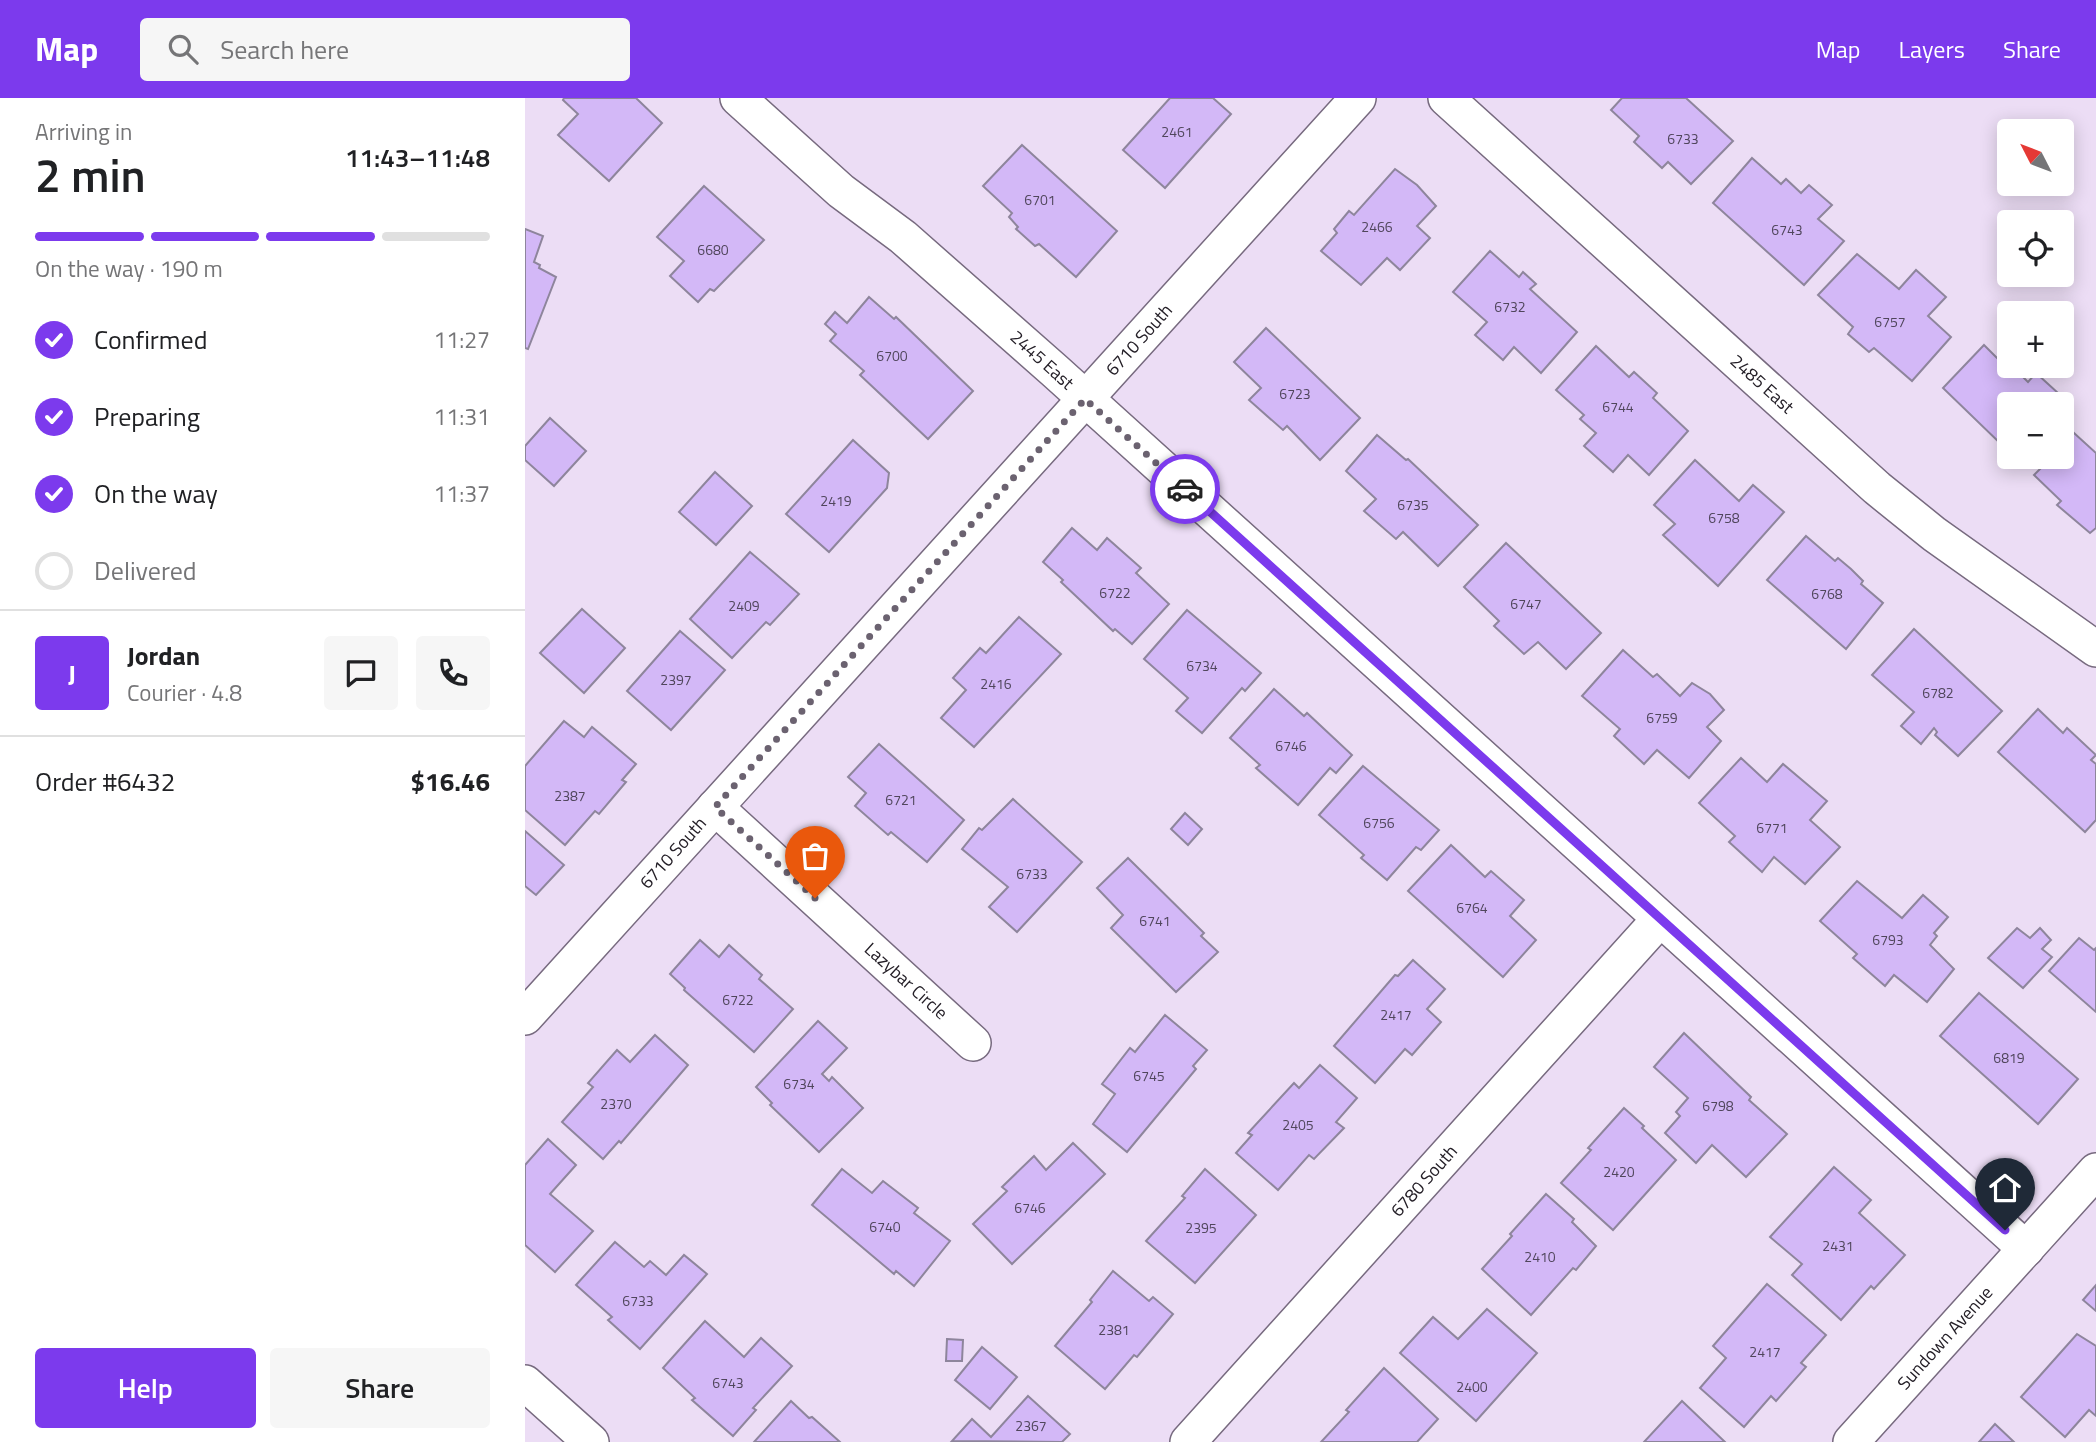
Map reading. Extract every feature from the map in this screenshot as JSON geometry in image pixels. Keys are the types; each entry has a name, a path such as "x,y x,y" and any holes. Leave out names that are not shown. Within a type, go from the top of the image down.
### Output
{"street":[{"name":"2445 East","path":"738,98 841,191 904,237 2026,1249"},
{"name":"6710 South","path":"525,1017 1358,98"},
{"name":"2485 East","path":"1446,98 1877,488 1934,534 2096,649"},
{"name":"Lazybar Circle","path":"715,807 973,1042"},
{"name":"6780 South","path":"1188,1442 1660,919"},
{"name":"Sundown Avenue","path":"1851,1442 2096,1171"},
{"path":"525,1383 591,1442"}],"building":[{"path":"564,98 636,98 662,123 609,181 558,135 578,114"},
{"path":"1170,98 1213,98 1231,114 1165,188 1123,150"},
{"path":"1622,98 1686,98 1733,141 1691,184 1668,162 1662,168 1634,142 1639,136 1611,110"},
{"path":"1022,145 1117,231 1076,277 1039,244 1035,246 1016,229 1018,227 1009,217 1012,213 983,186"},
{"path":"1752,158 1781,184 1786,179 1801,193 1809,185 1832,205 1818,219 1844,241 1804,285 1713,203"},
{"path":"1395,169 1417,185 1436,206 1417,226 1430,238 1400,270 1387,258 1361,285 1321,251 1337,233 1334,229 1349,211 1354,215"},
{"path":"704,186 764,240 714,291 710,289 698,302 670,276 684,261 657,237"},
{"path":"525,229 543,236 534,262 540,265 539,268 556,277 528,349 525,348"},
{"path":"1490,251 1519,277 1523,272 1536,284 1530,289 1577,332 1541,373 1514,347 1503,360 1475,335 1487,322 1453,292"},
{"path":"1857,254 1899,289 1916,270 1946,297 1928,316 1951,337 1912,381 1874,348 1869,352 1848,334 1853,327 1818,295"},
{"path":"869,297 894,319 896,317 973,391 928,439 860,375 864,371 830,341 836,334 825,324 835,312 847,323"},
{"path":"1266,328 1360,418 1320,460 1287,426 1283,430 1249,400 1261,388 1234,362"},
{"path":"1984,345 1997,358 1997,378 2024,378 2028,382 2032,378 2042,378 2057,392 1997,392 1997,440 1943,388"},
{"path":"1596,346 1629,377 1634,372 1657,393 1653,398 1688,431 1649,475 1628,455 1613,472 1584,446 1596,433 1580,419 1584,415 1556,390"},
{"path":"550,418 586,451 554,486 525,460 525,446"},
{"path":"2074,433 2096,453 2096,528 2090,533 2057,505 2061,501 2034,475 2040,469 2074,469"},
{"path":"1377,435 1408,459 1478,525 1438,566 1403,532 1396,539 1364,511 1376,499 1346,471"},
{"path":"853,440 889,473 887,488 829,552 786,514"},
{"path":"1695,460 1739,501 1753,485 1784,512 1718,586 1663,535 1675,524 1654,505"},
{"path":"715,472 752,506 716,545 679,512"},
{"path":"1072,528 1097,550 1107,538 1141,568 1136,573 1169,604 1132,644 1115,629 1113,631 1043,562"},
{"path":"1806,536 1835,561 1838,558 1851,569 1863,581 1861,584 1883,603 1846,649 1767,580"},
{"path":"1506,543 1601,633 1566,669 1538,642 1524,654 1494,626 1499,621 1464,587"},
{"path":"750,552 799,594 770,625 766,622 732,658 690,619"},
{"path":"582,609 625,648 584,693 540,653"},
{"path":"1187,610 1261,673 1245,691 1242,688 1202,733 1176,711 1188,698 1144,659"},
{"path":"1019,617 1061,654 974,747 941,718 966,690 953,678 980,648 986,653"},
{"path":"1914,629 2002,711 1958,756 1935,735 1937,732 1934,728 1921,744 1901,726 1914,712 1872,675"},
{"path":"680,631 725,670 671,730 627,691"},
{"path":"1623,650 1653,677 1657,674 1680,696 1692,683 1710,694 1724,710 1707,727 1721,741 1689,778 1657,750 1644,764 1614,736 1620,729 1582,696"},
{"path":"1274,689 1304,716 1307,713 1352,755 1336,773 1330,768 1298,805 1256,768 1260,765 1230,738"},
{"path":"2038,709 2063,733 2067,728 2096,755 2091,760 2096,764 2096,820 2085,832 1998,752"},
{"path":"564,721 584,737 592,727 636,764 622,780 626,782 599,814 595,811 565,845 525,810 525,766"},
{"path":"879,744 964,820 927,862 891,832 888,835 855,806 866,793 848,777"},
{"path":"1741,758 1767,782 1783,764 1827,801 1810,820 1840,847 1805,884 1774,857 1762,872 1729,842 1735,836 1699,803"},
{"path":"1363,766 1439,830 1421,850 1416,847 1387,880 1361,858 1364,855 1319,815"},
{"path":"1013,799 1082,862 1017,932 989,907 1008,887 962,849 979,828 982,830"},
{"path":"1185,813 1202,829 1188,845 1171,829"},
{"path":"525,831 564,865 536,895 525,886"},
{"path":"1451,845 1485,877 1491,871 1524,900 1510,916 1536,940 1503,977 1408,891"},
{"path":"1128,858 1204,933 1201,936 1218,952 1176,992 1111,928 1123,915 1097,888"},
{"path":"1857,881 1902,918 1923,895 1948,917 1934,933 1937,936 1930,945 1954,969 1927,1002 1894,975 1885,986 1853,958 1857,954 1820,921"},
{"path":"2017,928 2030,938 2040,928 2051,940 2042,949 2052,957 2023,988 1988,958"},
{"path":"2079,938 2094,950 2096,948 2096,1012 2049,971"},
{"path":"700,940 719,957 729,945 762,975 759,979 793,1009 754,1052 684,990 670,974"},
{"path":"1413,960 1445,989 1427,1009 1441,1022 1412,1055 1405,1049 1375,1083 1334,1046 1395,975 1398,976"},
{"path":"1979,993 2078,1079 2038,1124 1940,1036"},
{"path":"1165,1015 1207,1050 1193,1066 1196,1069 1127,1152 1093,1124 1115,1094 1102,1084 1130,1048 1135,1052"},
{"path":"818,1021 847,1048 822,1074 829,1081 832,1077 863,1108 819,1152 770,1105 772,1103 756,1087"},
{"path":"1684,1033 1751,1097 1749,1100 1787,1134 1746,1177 1712,1145 1696,1163 1665,1133 1680,1116 1676,1112 1688,1098 1654,1067"},
{"path":"655,1035 688,1065 621,1143 619,1141 603,1159 562,1122 593,1087 588,1083 617,1050 630,1062"},
{"path":"1320,1065 1357,1098 1336,1122 1344,1128 1314,1159 1309,1155 1278,1190 1236,1153 1252,1135 1248,1133 1294,1083 1299,1088"},
{"path":"1624,1108 1676,1160 1613,1230 1561,1183"},
{"path":"548,1139 576,1165 550,1194 593,1231 555,1272 525,1245 525,1165"},
{"path":"1073,1143 1105,1174 1012,1264 973,1224 1007,1191 1002,1187 1034,1156 1046,1170"},
{"path":"1834,1167 1871,1200 1859,1213 1905,1255 1874,1289 1871,1286 1841,1320 1792,1275 1802,1264 1770,1237"},
{"path":"842,1169 872,1193 883,1181 918,1208 914,1213 950,1241 914,1286 896,1271 894,1274 812,1205"},
{"path":"1205,1169 1256,1215 1195,1283 1146,1241 1185,1198 1182,1196"},
{"path":"1546,1194 1574,1219 1572,1222 1596,1246 1531,1315 1482,1269"},
{"path":"615,1242 644,1267 650,1261 666,1275 684,1255 707,1274 640,1349 608,1320 612,1317 576,1285"},
{"path":"1113,1271 1149,1301 1153,1297 1173,1314 1137,1357 1134,1355 1105,1389 1055,1346 1092,1302 1090,1300"},
{"path":"1767,1284 1826,1335 1801,1363 1806,1367 1776,1401 1771,1396 1744,1427 1700,1388 1726,1358 1713,1346"},
{"path":"2096,1285 2096,1311 2083,1300"},
{"path":"1487,1309 1537,1353 1476,1421 1400,1353 1433,1317 1458,1339"},
{"path":"705,1321 744,1357 761,1338 792,1366 753,1408 756,1410 733,1436 692,1400 695,1398 663,1368"},
{"path":"2077,1334 2096,1346 2096,1416 2089,1410 2065,1437 2021,1397"},
{"path":"947,1339 963,1340 962,1361 946,1361"},
{"path":"982,1347 1017,1377 990,1409 955,1380"},
{"path":"1384,1368 1438,1419 1417,1442 1321,1442 1349,1412 1346,1410"},
{"path":"1028,1396 1070,1434 1062,1442 952,1441 972,1419 991,1437"},
{"path":"791,1401 809,1418 812,1417 840,1442 754,1442"},
{"path":"1682,1401 1725,1442 1644,1442"},
{"path":"1995,1424 2014,1442 1979,1442"}],"way so far":[{"path":"815,898 715,807 1085,399 1185,489"}],"route":[{"path":"1185,489 2005,1230"}]}
